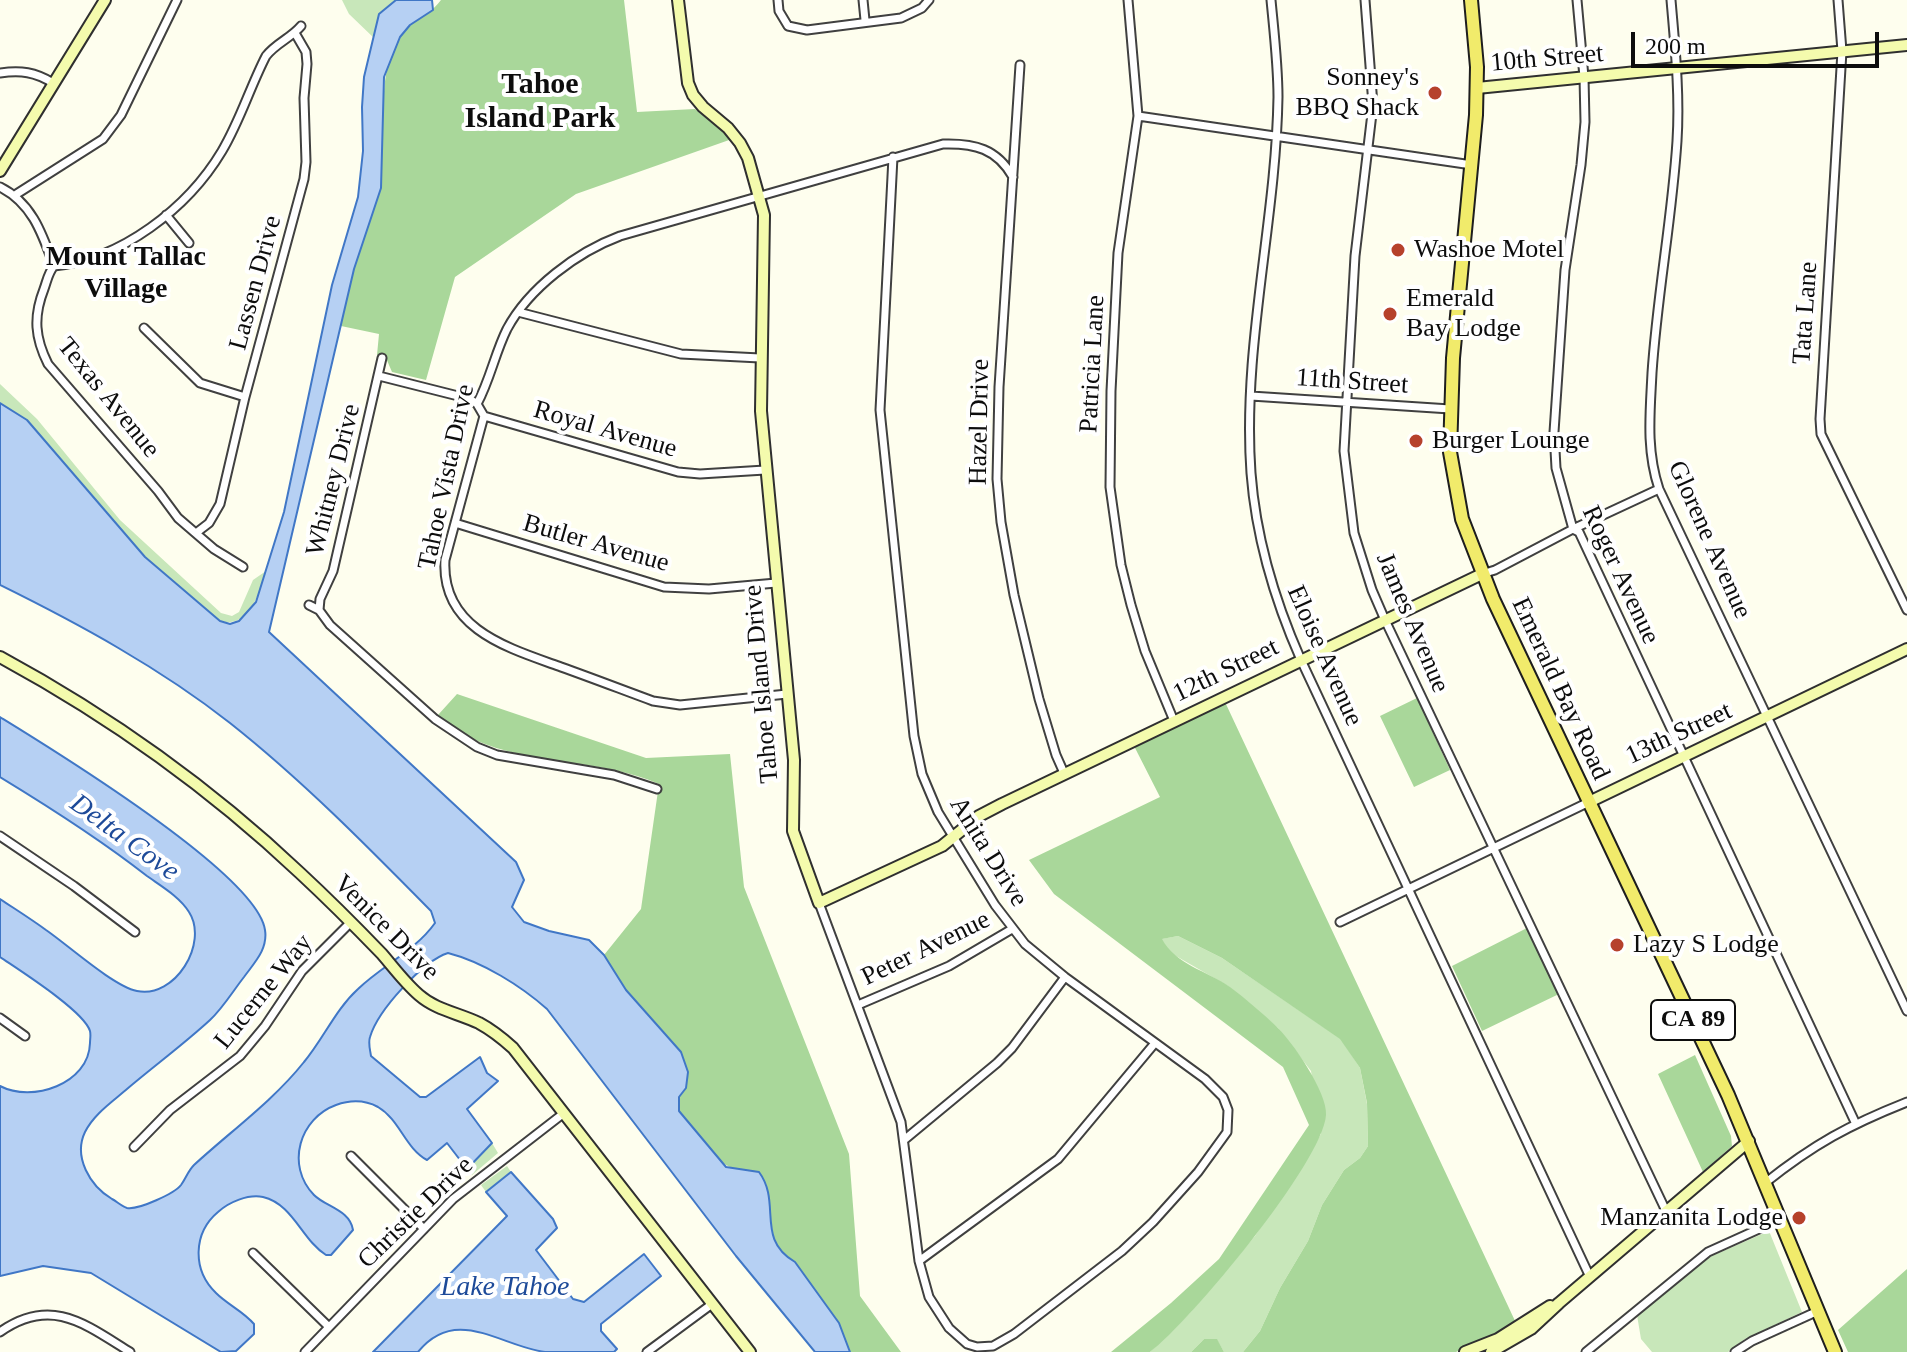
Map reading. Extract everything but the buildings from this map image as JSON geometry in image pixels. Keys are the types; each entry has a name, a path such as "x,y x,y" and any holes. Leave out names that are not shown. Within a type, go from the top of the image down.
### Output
{"main road":[{"name":"Emerald Bay Road","path":"1471,0 1477,88 1450,409 1450,452 1457,500 1482,574 1749,1141 1835,1352"}],"street":[{"path":"0,171 105,0"},
{"path":"15,195 103,139 121,115 177,0"},
{"name":"Tahoe Island Drive","path":"678,0 684,64 693,95 740,143 761,197 766,230 760,358 765,470 794,760 793,831 895,1101 904,1140 919,1261 929,1297 937,1313 958,1338 977,1347"},
{"path":"778,0 783,20 796,29 912,15 929,0"},
{"path":"863,0 865,20"},
{"name":"Patricia Lane","path":"1128,0 1138,116 1118,253 1110,487 1121,565 1131,605 1145,651 1174,721"},
{"name":"Eloise Avenue","path":"1271,0 1277,83 1275,135 1251,396 1251,473 1263,552 1279,608 1301,660 1590,1277"},
{"name":"James Avenue","path":"1365,0 1373,105 1355,256 1345,401 1344,463 1354,533 1385,620 1666,1211"},
{"name":"Roger Avenue","path":"1577,0 1585,122 1565,270 1554,432 1556,468 1573,529 1579,532 1855,1122"},
{"name":"Glorene Avenue","path":"1671,0 1677,70 1677,143 1656,311 1649,419 1651,466 1659,489 1907,1011"},
{"name":"Tata Lane","path":"1838,0 1842,51 1821,434 1907,610"},
{"path":"0,187 25,204 41,231 54,266 88,261 166,215 204,177 222,152 266,56 275,45 301,26"},
{"name":"Lassen Drive","path":"196,533 209,523 220,504 245,397 304,179 307,64 306,52 295,33"},
{"name":"10th Street","path":"1477,88 1907,45"},
{"name":"Hazel Drive","path":"1020,65 999,387 997,479 1014,595 1039,699 1064,773"},
{"path":"0,73 28,71 38,73 53,83"},
{"path":"1138,116 1472,165"},
{"name":"Tahoe Vista Drive","path":"787,694 665,704 500,645 468,620 453,602 444,576 445,560 484,416 477,404 503,339 518,312 565,268 603,242 943,144 973,145 998,156 1013,177"},
{"name":"Anita Drive","path":"893,157 880,383 882,447 918,757 928,791 953,839 1025,944 1215,1088 1228,1110 1227,1132 1191,1180 1153,1222 1122,1251 1014,1334 993,1346 977,1347"},
{"path":"166,215 189,243"},
{"name":"Texas Avenue","path":"54,266 39,301 35,321 41,350 48,364 178,518 214,549 243,567"},
{"path":"518,312 681,354 760,358"},
{"path":"144,328 200,383 245,397"},
{"name":"Whitney Drive","path":"319,610 320,599 333,571 382,358"},
{"path":"379,376 470,399 477,404"},
{"name":"11th Street","path":"1251,396 1450,409"},
{"name":"Royal Avenue","path":"484,416 678,472 700,474 765,470"},
{"name":"12th Street","path":"819,903 953,839 988,810 1659,489"},
{"name":"Butler Avenue","path":"455,523 664,587 709,589 776,583"},
{"path":"309,605 319,610 330,625 435,719 477,747 497,755 614,775 657,789"},
{"name":"13th Street","path":"1340,922 1907,649"},
{"name":"Venice Drive","path":"0,657 85,706 175,767 261,837 351,922 411,987 441,1009 497,1033 513,1048 750,1352"},
{"path":"0,836 135,932"},
{"name":"Lucerne Way","path":"134,1147 170,1110 240,1056 265,1026 302,971 351,922"},
{"name":"Peter Avenue","path":"858,1005 949,966 1012,929"},
{"path":"904,1140 1012,1048 1065,977"},
{"path":"0,1018 25,1036"},
{"path":"919,1261 1058,1159 1155,1043"},
{"path":"1765,1183 1803,1153 1855,1122 1907,1102"},
{"name":"Christie Drive","path":"305,1352 471,1185 564,1113"},
{"path":"1491,1352 1531,1329 1749,1141"},
{"path":"351,1156 424,1229"},
{"path":"1586,1352 1703,1255 1781,1219"},
{"path":"253,1253 329,1327"},
{"path":"1465,1352 1498,1339 1559,1303"},
{"path":"647,1352 712,1304"},
{"path":"1735,1352 1818,1311"},
{"path":"0,1332 28,1317 58,1315 88,1325 130,1352"}],"green space":[{"path":"342,0 396,0 379,14 375,39 349,14"},
{"path":"441,0 624,0 637,112 695,109 732,139 576,194 455,277 426,380 392,372 386,358 377,355 379,334 341,326 383,112 388,64 403,32"},
{"path":"0,384 37,419 120,520 221,613 232,616 239,612 253,580 266,571 256,599 246,614 239,620 220,621 145,557 27,420 0,403"},
{"path":"457,694 646,758 730,754 744,887 849,1154 860,1296 901,1352 850,1352 839,1323 795,1262 784,1256 773,1240 769,1223 770,1201 749,1170 738,1170 718,1159 679,1111 681,1052 626,990 604,955 641,909 659,784 616,771 506,751 479,741 438,715"},
{"path":"1417,698 1450,770 1414,787 1380,716"},
{"path":"1225,702 1516,1323 1456,1352 1243,1352 1260,1331 1280,1288 1308,1241 1322,1205 1344,1170 1360,1158 1368,1146 1367,1103 1360,1068 1340,1039 1222,958 1178,936 1162,939 1175,955 1230,987 1283,1033 1315,1081 1326,1115 1303,1168 1280,1203 1194,1309 1150,1352 1111,1352 1219,1259 1309,1125 1283,1067 1054,894 1029,860 1160,797 1133,744"},
{"path":"1527,928 1559,994 1482,1031 1452,966"},
{"path":"1178,936 1222,958 1341,1039 1360,1068 1367,1104 1368,1146 1360,1158 1344,1170 1322,1205 1308,1241 1280,1288 1260,1331 1243,1352 1224,1352 1217,1340 1204,1339 1191,1352 1150,1352 1189,1314 1255,1236 1321,1134 1311,1071 1278,1028 1228,986 1169,952 1161,939"},
{"path":"1695,1055 1731,1136 1732,1146 1703,1172 1658,1074"},
{"path":"492,1143 498,1153 472,1175 467,1169"},
{"path":"507,1166 511,1172 486,1192 481,1185"},
{"path":"1769,1231 1802,1312 1745,1339 1728,1352 1652,1352 1641,1339 1637,1315 1707,1258"},
{"path":"1907,1269 1907,1352 1848,1352 1838,1330"},
{"path":"1204,1339 1217,1339 1224,1352 1191,1352"}],"water":[{"name":"Delta Cove","path":"396,0 432,0 433,10 410,25 400,37 384,77 381,188 354,269 269,632 516,862 524,880 512,907 524,922 589,940 604,955 626,990 681,1052 688,1072 686,1088 679,1097 679,1111 726,1167 759,1172 769,1196 776,1243 795,1262 839,1323 850,1352 815,1352 736,1256 547,1009 501,976 475,962 448,953 414,976 382,1014 370,1037 371,1056 420,1097 426,1097 480,1057 487,1073 498,1081 467,1109 492,1143 467,1169 447,1143 427,1160 419,1155 392,1119 378,1107 363,1102 347,1102 324,1111 306,1131 299,1157 305,1183 314,1195 343,1213 351,1223 353,1230 331,1255 326,1255 310,1241 282,1207 263,1197 245,1198 228,1205 204,1230 199,1263 208,1284 254,1324 254,1334 236,1351 221,1352 91,1273 43,1266 0,1276 0,1086 13,1091 42,1091 70,1079 87,1057 90,1031 64,1002 0,957 0,899 103,973 137,991 151,991 175,978 185,966 195,939 189,912 175,897 57,812 0,777 0,717 105,784 191,846 228,878 253,906 265,930 265,943 260,955 215,1015 104,1109 85,1132 81,1151 86,1170 97,1187 125,1207 148,1204 181,1185 194,1165 292,1076 350,997 418,942 435,923 431,911 358,838 283,767 230,723 118,648 0,585 0,403 27,420 145,557 220,621 230,624 239,621 256,602 284,512 332,285 358,197 363,151 364,77 379,14"},
{"name":"Lake Tahoe","path":"511,1172 553,1219 557,1228 536,1250 573,1299 584,1302 644,1254 661,1276 601,1324 601,1331 617,1349 614,1352 545,1352 463,1330 448,1331 433,1338 418,1352 373,1352 507,1216 486,1192"}],"place":[{"name":"Sonney's BBQ Shack","path":"1435,93"},
{"name":"Washoe Motel","path":"1398,250"},
{"name":"Emerald Bay Lodge","path":"1390,314"},
{"name":"Burger Lounge","path":"1416,441"},
{"name":"Lazy S Lodge","path":"1617,945"},
{"name":"Manzanita Lodge","path":"1799,1218"}],"district":[{"name":"Tahoe Island Park","path":"540,102"},
{"name":"Mount Tallac Village","path":"126,274"}]}
